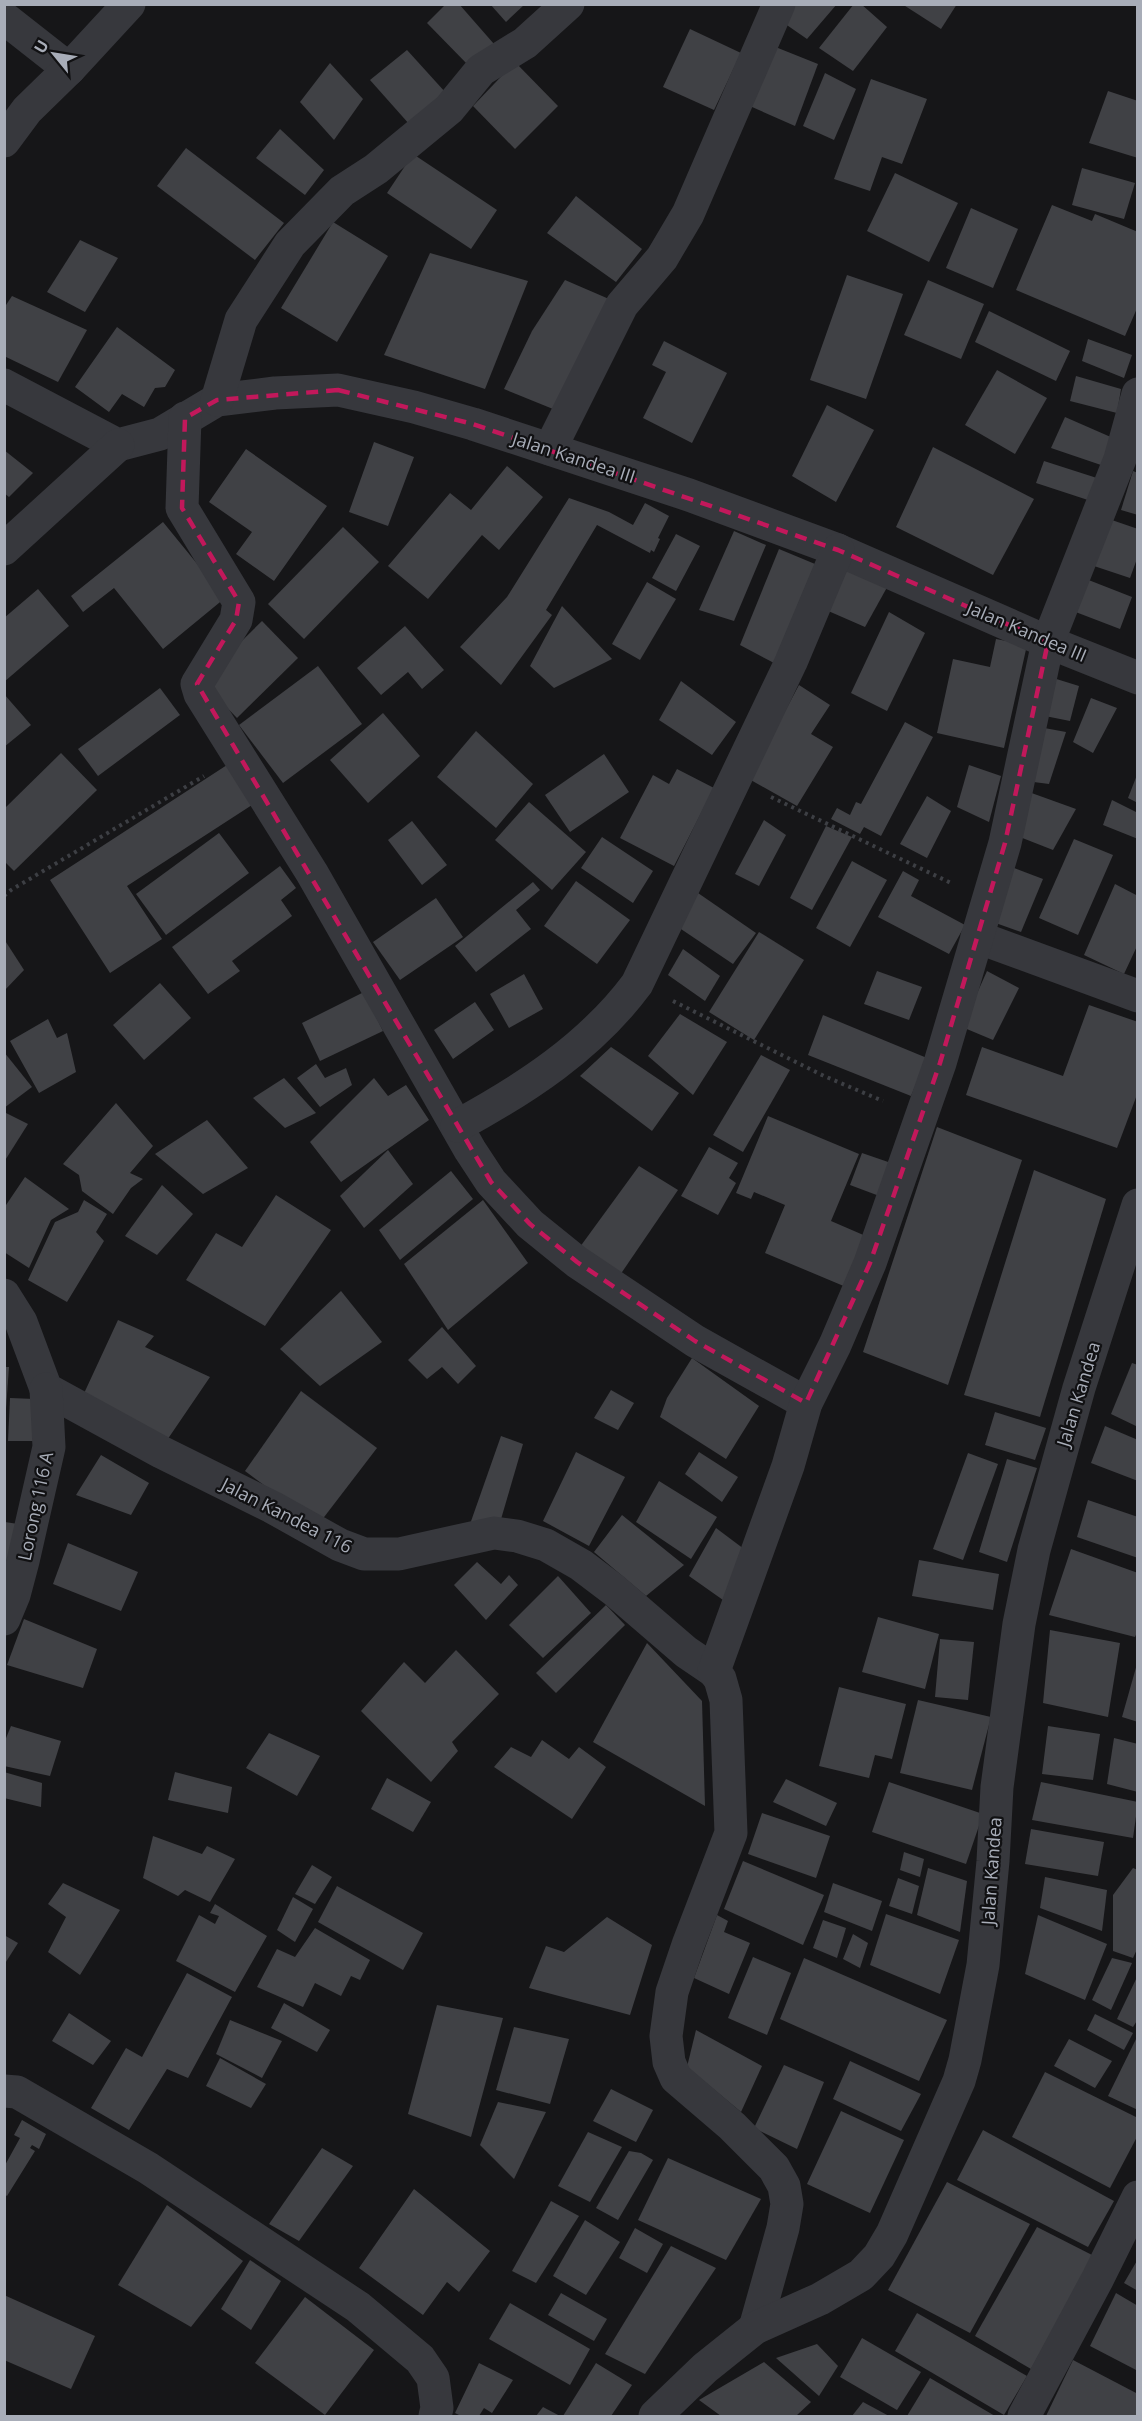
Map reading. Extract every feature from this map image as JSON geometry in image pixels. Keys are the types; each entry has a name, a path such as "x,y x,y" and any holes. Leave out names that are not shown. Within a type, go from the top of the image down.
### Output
{"street":[{"path":"4,141 27,110 69,69 129,4"},
{"path":"217,400 242,320 290,244 342,191 376,169 449,109 481,70 525,43 568,4"},
{"path":"550,448 618,312 662,258 688,214 779,4"},
{"path":"4,18 69,69"},
{"path":"4,385 118,445 4,549"},
{"name":"Jalan Kandea III","path":"118,445 160,434 217,400 274,393 338,390 424,410 550,448 689,495 838,550 1048,642 1137,678"},
{"path":"754,2328 783,2228 788,2204 784,2186 774,2168 765,2159 676,2078 669,2062 666,2036 672,1992 691,1935 731,1833 726,1700 720,1679 714,1671 788,1466 806,1402 835,1345 870,1263 940,1063 1005,843 1048,642 1120,459 1137,394"},
{"path":"185,418 182,508 239,602 236,620 196,684 237,755 312,873 491,1182 530,1224 577,1262 695,1341 806,1402"},
{"path":"457,1126 510,1097 584,1043 609,1018 637,984 791,662 838,550"},
{"path":"977,938 1137,996"},
{"name":"Jalan Kandea","path":"655,2416 705,2368 754,2328 820,2299 861,2276 879,2256 892,2234 959,2081 983,1965 999,1766 1019,1624 1034,1550 1079,1388 1137,1205"},
{"path":"4,1295 25,1332 46,1389"},
{"name":"Lorong 116 A","path":"4,1619 20,1573 49,1447 46,1389"},
{"name":"Jalan Kandea 116","path":"46,1389 161,1452 272,1507 340,1545 363,1554 399,1554 494,1533 517,1536 546,1545 581,1565 679,1646 714,1671"},
{"path":"4,2091 17,2092 148,2168 358,2307 420,2359 433,2378 437,2408 435,2416"},
{"path":"1024,2416 1098,2278 1137,2197"}],"path":[{"path":"4,896 237,755"},
{"path":"735,780 988,901"},
{"path":"637,984 824,1076 921,1118"}],"highlighted area":[{"path":"338,390 473,424 838,550 1048,642 1005,843 940,1063 870,1263 806,1403 695,1341 577,1262 530,1224 491,1182 197,684 236,620 239,602 182,508 185,418 217,400"}],"building":[{"path":"446,4 459,4 494,44 470,67 427,23"},
{"path":"490,4 525,4 506,22"},
{"path":"794,4 837,4 807,39 781,21"},
{"path":"854,4 861,4 887,27 853,71 819,48"},
{"path":"902,4 957,4 941,29"},
{"path":"690,29 741,53 714,110 663,87"},
{"path":"768,44 818,64 795,126 743,103"},
{"path":"407,50 446,93 410,125 370,80"},
{"path":"515,62 558,106 515,149 473,106"},
{"path":"330,63 363,99 334,140 300,102"},
{"path":"825,73 856,89 834,140 803,126"},
{"path":"871,79 927,99 902,164 882,157 870,191 834,179"},
{"path":"1108,91 1138,101 1138,158 1089,143"},
{"path":"280,129 324,170 305,195 256,158"},
{"path":"186,148 284,223 255,260 157,186"},
{"path":"413,154 497,210 471,249 387,193"},
{"path":"1082,168 1135,183 1124,219 1072,205"},
{"path":"895,173 958,203 929,262 867,231"},
{"path":"576,196 642,249 616,282 547,233"},
{"path":"1052,205 1092,221 1095,214 1138,232 1138,306 1125,336 1016,290"},
{"path":"971,208 1018,229 993,288 946,268"},
{"path":"333,222 388,256 337,342 281,308"},
{"path":"80,240 118,258 85,312 47,292"},
{"path":"430,253 528,281 485,389 384,355"},
{"path":"847,275 903,294 866,399 810,380"},
{"path":"565,280 609,299 553,409 504,389 532,331"},
{"path":"928,280 984,304 961,359 904,335"},
{"path":"12,296 87,330 58,382 4,356 4,308"},
{"path":"989,311 1070,351 1056,381 975,342"},
{"path":"117,327 175,370 165,387 155,388 144,407 122,394 109,412 75,387"},
{"path":"1088,339 1132,355 1124,378 1082,361"},
{"path":"664,341 727,373 692,443 643,418 666,372 652,365"},
{"path":"997,370 1047,398 1015,454 965,425"},
{"path":"1076,376 1121,389 1117,413 1070,401"},
{"path":"827,405 874,430 836,502 792,476"},
{"path":"1065,417 1113,438 1101,465 1051,448"},
{"path":"374,442 414,457 388,526 349,512"},
{"path":"933,447 1034,499 993,575 896,527"},
{"path":"246,449 327,506 274,581 236,554 252,532 209,502"},
{"path":"4,450 33,473 9,497 4,493"},
{"path":"1044,461 1100,479 1091,501 1036,483"},
{"path":"507,466 543,497 499,550 482,535 428,599 388,566 450,493 471,510"},
{"path":"1133,471 1138,473 1138,515 1121,510"},
{"path":"569,498 609,512 633,525 645,503 669,516 654,552 651,550 650,553 597,525 546,610 552,615 501,685 460,647 507,597"},
{"path":"1106,518 1138,529 1138,556 1130,578 1091,565"},
{"path":"163,522 225,598 163,649 114,588 83,612 71,596"},
{"path":"343,527 379,562 304,639 268,604"},
{"path":"734,531 766,545 734,621 699,610"},
{"path":"676,534 700,546 676,591 652,578"},
{"path":"779,549 815,564 774,663 740,645"},
{"path":"852,561 890,582 865,627 826,610"},
{"path":"1086,579 1132,597 1120,629 1073,611"},
{"path":"647,582 676,599 640,660 612,644"},
{"path":"38,589 69,626 4,682 4,618"},
{"path":"562,606 612,659 554,688 530,666"},
{"path":"889,612 925,633 887,711 851,693"},
{"path":"262,621 298,658 237,718 201,681"},
{"path":"405,626 444,670 422,689 408,672 381,695 357,668"},
{"path":"996,639 1027,645 1004,748 937,733 953,659 990,667"},
{"path":"318,666 362,724 283,783 239,725"},
{"path":"1050,677 1079,686 1070,721 1040,715"},
{"path":"681,681 736,722 712,755 659,720"},
{"path":"799,685 830,705 811,734 833,747 797,806 749,779"},
{"path":"160,688 180,715 98,776 78,749"},
{"path":"4,694 31,725 4,747"},
{"path":"1091,698 1117,708 1093,753 1073,742"},
{"path":"383,713 420,756 368,803 330,760"},
{"path":"905,722 933,737 881,836 864,827 860,834 831,819 837,808 850,815 856,802 861,804"},
{"path":"1039,727 1066,732 1049,784 1026,781"},
{"path":"476,731 533,784 496,828 437,777"},
{"path":"61,753 97,790 14,871 4,861 4,809"},
{"path":"604,754 629,792 570,832 545,795"},
{"path":"227,765 252,805 127,886 162,939 110,973 50,880"},
{"path":"969,765 1001,776 989,822 957,807"},
{"path":"677,769 714,788 674,866 620,838 653,775 669,784"},
{"path":"1138,775 1138,803 1128,798"},
{"path":"1026,791 1076,809 1053,850 1015,835"},
{"path":"927,796 951,811 927,858 900,844"},
{"path":"1112,800 1138,813 1138,839 1103,825"},
{"path":"529,802 586,852 552,890 495,840"},
{"path":"764,820 786,835 759,886 735,874"},
{"path":"412,821 447,865 422,885 388,840"},
{"path":"826,826 852,837 812,910 790,898"},
{"path":"219,833 249,873 166,935 136,894"},
{"path":"602,837 653,871 633,903 581,868"},
{"path":"1074,839 1113,855 1078,935 1039,918"},
{"path":"852,861 887,880 850,947 816,928"},
{"path":"280,866 296,888 281,900 292,916 232,961 240,971 208,994 172,947"},
{"path":"1009,866 1043,879 1021,932 990,921"},
{"path":"903,871 919,880 911,896 965,925 949,954 878,917"},
{"path":"576,881 630,920 597,964 544,926"},
{"path":"533,882 540,890 516,910 531,929 476,972 455,946"},
{"path":"1115,884 1138,896 1138,944 1124,974 1084,955"},
{"path":"698,893 756,933 733,964 675,925"},
{"path":"436,898 463,937 400,980 373,942"},
{"path":"759,932 804,960 754,1040 709,1012"},
{"path":"4,939 24,970 4,991"},
{"path":"683,949 720,976 705,1001 668,975"},
{"path":"877,971 922,987 909,1020 864,1004"},
{"path":"987,971 1019,988 993,1040 962,1027"},
{"path":"524,974 543,1009 509,1028 490,994"},
{"path":"160,983 191,1018 144,1060 113,1025"},
{"path":"364,992 383,1031 320,1061 302,1023"},
{"path":"475,1002 494,1030 453,1059 434,1030"},
{"path":"1089,1005 1138,1022 1138,1092 1117,1148 966,1095 982,1047 1063,1076"},
{"path":"680,1014 727,1042 693,1095 648,1056"},
{"path":"823,1015 927,1058 911,1096 808,1055"},
{"path":"48,1019 57,1038 67,1033 76,1072 39,1093 10,1041"},
{"path":"611,1047 679,1093 652,1131 580,1076"},
{"path":"4,1052 32,1087 4,1108"},
{"path":"761,1055 790,1070 743,1152 713,1135"},
{"path":"316,1064 325,1078 346,1068 352,1085 320,1107 297,1078"},
{"path":"284,1078 316,1113 285,1128 253,1098"},
{"path":"374,1078 388,1096 406,1085 429,1120 341,1182 310,1142"},
{"path":"116,1103 153,1146 130,1173 143,1179 131,1188 113,1214 82,1191 79,1175 63,1164"},
{"path":"4,1112 28,1124 4,1162"},
{"path":"768,1116 859,1154 831,1221 868,1237 846,1287 765,1253 785,1205 754,1192 751,1199 736,1193"},
{"path":"207,1120 248,1168 203,1194 155,1154"},
{"path":"937,1127 1022,1160 948,1385 863,1352"},
{"path":"709,1147 738,1163 729,1178 736,1183 718,1215 681,1196"},
{"path":"388,1150 413,1184 364,1228 340,1196"},
{"path":"862,1153 894,1164 882,1197 850,1185"},
{"path":"639,1166 678,1190 618,1278 577,1251"},
{"path":"1034,1170 1106,1199 1040,1417 964,1395"},
{"path":"451,1171 473,1199 400,1260 379,1230"},
{"path":"25,1177 69,1209 51,1220 29,1268 4,1252 4,1208"},
{"path":"162,1185 193,1214 157,1255 125,1236"},
{"path":"276,1195 331,1230 265,1326 186,1280 216,1233 242,1247"},
{"path":"84,1200 107,1214 96,1232 104,1241 67,1302 28,1280 55,1222 78,1212"},
{"path":"483,1200 528,1263 448,1330 404,1264"},
{"path":"341,1291 382,1342 320,1386 280,1349"},
{"path":"118,1320 154,1336 145,1347 210,1377 161,1449 80,1402"},
{"path":"442,1327 476,1366 458,1384 442,1367 427,1379 408,1360"},
{"path":"692,1358 759,1406 726,1459 660,1417 667,1398"},
{"path":"1132,1363 1138,1365 1138,1427 1111,1414"},
{"path":"4,1367 9,1367 6,1409 4,1409"},
{"path":"611,1390 634,1403 618,1430 594,1418"},
{"path":"301,1391 377,1448 318,1525 245,1471"},
{"path":"10,1398 35,1399 35,1441 8,1441"},
{"path":"995,1412 1046,1428 1035,1460 985,1445"},
{"path":"1105,1426 1138,1440 1138,1481 1091,1463"},
{"path":"501,1436 523,1444 499,1526 469,1527"},
{"path":"576,1452 625,1477 589,1546 543,1521"},
{"path":"699,1452 738,1477 722,1502 685,1474"},
{"path":"968,1453 998,1464 963,1560 933,1549"},
{"path":"101,1455 149,1483 131,1515 76,1495"},
{"path":"1007,1459 1037,1468 1007,1562 979,1552"},
{"path":"659,1481 717,1517 691,1559 636,1522"},
{"path":"1088,1500 1138,1517 1138,1558 1077,1537"},
{"path":"622,1515 684,1565 646,1596 594,1552"},
{"path":"5,1522 18,1524 5,1566"},
{"path":"716,1528 744,1549 723,1600 689,1576"},
{"path":"68,1543 138,1572 121,1611 53,1584"},
{"path":"1071,1549 1138,1573 1138,1630 1135,1637 1049,1615"},
{"path":"919,1560 999,1574 993,1610 912,1596"},
{"path":"477,1562 501,1584 509,1575 518,1585 486,1620 454,1585"},
{"path":"558,1576 591,1613 543,1658 509,1625"},
{"path":"606,1605 625,1625 556,1693 536,1673"},
{"path":"878,1617 939,1634 925,1689 862,1672"},
{"path":"24,1619 97,1649 83,1688 7,1665"},
{"path":"1050,1630 1120,1643 1108,1717 1043,1703"},
{"path":"940,1639 974,1642 968,1700 935,1697"},
{"path":"647,1643 702,1701 705,1806 593,1742"},
{"path":"456,1650 499,1694 452,1742 458,1751 431,1782 361,1711 404,1662 425,1683"},
{"path":"1138,1664 1138,1722 1122,1717"},
{"path":"839,1687 906,1704 892,1759 875,1755 869,1778 819,1766"},
{"path":"918,1700 991,1717 972,1790 900,1773"},
{"path":"11,1726 61,1741 50,1776 4,1766 4,1743"},
{"path":"1048,1726 1100,1734 1093,1780 1042,1774"},
{"path":"269,1733 320,1756 297,1796 246,1768"},
{"path":"1114,1738 1138,1744 1138,1792 1107,1784"},
{"path":"542,1740 569,1759 579,1747 606,1767 572,1819 494,1767 511,1747 531,1757"},
{"path":"4,1772 42,1783 41,1807 4,1798"},
{"path":"175,1772 232,1787 228,1813 168,1800"},
{"path":"387,1778 431,1802 413,1832 371,1809"},
{"path":"786,1779 837,1803 826,1826 773,1802"},
{"path":"889,1782 983,1814 966,1864 872,1832"},
{"path":"1041,1782 1138,1802 1133,1838 1032,1820"},
{"path":"762,1813 830,1836 816,1878 748,1854"},
{"path":"1031,1829 1104,1842 1098,1876 1025,1864"},
{"path":"153,1836 202,1854 207,1846 235,1859 210,1902 185,1890 178,1896 143,1878"},
{"path":"904,1852 924,1859 920,1877 900,1870"},
{"path":"743,1861 824,1895 803,1945 724,1909"},
{"path":"312,1865 332,1877 315,1904 295,1894"},
{"path":"928,1868 967,1881 960,1932 917,1915"},
{"path":"1133,1868 1138,1870 1138,1947 1133,1958 1113,1951 1113,1895"},
{"path":"1045,1877 1107,1890 1102,1931 1040,1908"},
{"path":"898,1878 919,1886 912,1914 889,1906"},
{"path":"63,1883 120,1910 80,1975 48,1952 66,1917 48,1904"},
{"path":"833,1883 882,1901 872,1931 824,1912"},
{"path":"337,1886 423,1933 403,1970 318,1922"},
{"path":"293,1897 313,1909 295,1942 277,1930"},
{"path":"215,1904 267,1936 235,1992 176,1961 199,1915 215,1924 219,1916 210,1913"},
{"path":"886,1914 959,1940 940,1994 870,1965"},
{"path":"717,1915 728,1921 724,1932 750,1943 729,1994 694,1978"},
{"path":"1038,1915 1107,1944 1085,2000 1025,1974"},
{"path":"607,1917 652,1945 630,2015 529,1988 546,1946 564,1952"},
{"path":"823,1920 846,1928 837,1958 813,1948"},
{"path":"315,1928 370,1960 360,1980 351,1976 341,1996 315,1983 303,2007 257,1987 277,1949 295,1957"},
{"path":"853,1934 868,1943 860,1968 843,1959"},
{"path":"4,1935 18,1943 4,1965"},
{"path":"753,1957 791,1973 767,2035 728,2018"},
{"path":"804,1958 947,2020 919,2081 780,2019"},
{"path":"1112,1958 1132,1963 1111,2010 1092,2000"},
{"path":"187,1973 232,1997 188,2078 167,2069 129,2130 91,2108 126,2048 142,2057"},
{"path":"1138,1975 1138,2019 1133,2027 1117,2019"},
{"path":"284,2003 330,2030 317,2052 271,2028"},
{"path":"437,2005 503,2018 471,2137 408,2114"},
{"path":"69,2013 111,2041 93,2065 52,2041"},
{"path":"1095,2014 1133,2033 1124,2050 1087,2030"},
{"path":"230,2020 282,2041 262,2078 216,2054"},
{"path":"514,2027 569,2039 550,2104 496,2090"},
{"path":"696,2030 762,2066 741,2112 687,2067"},
{"path":"1138,2035 1138,2110 1108,2096"},
{"path":"1069,2039 1112,2061 1095,2088 1054,2066"},
{"path":"220,2058 266,2084 251,2108 206,2086"},
{"path":"850,2061 921,2094 901,2131 833,2099"},
{"path":"784,2065 824,2082 797,2149 754,2128"},
{"path":"1045,2072 1138,2118 1138,2135 1110,2188 1012,2137"},
{"path":"611,2089 653,2110 636,2142 593,2121"},
{"path":"498,2102 546,2112 514,2179 480,2145"},
{"path":"841,2111 904,2140 870,2213 807,2184"},
{"path":"22,2120 46,2134 39,2149 32,2145 30,2148 35,2151 7,2196 4,2194 4,2167 20,2138 14,2135"},
{"path":"983,2130 1114,2201 1088,2247 957,2180"},
{"path":"588,2132 622,2147 590,2202 558,2186"},
{"path":"322,2148 353,2166 299,2241 269,2224"},
{"path":"629,2151 641,2153 653,2160 618,2220 596,2208"},
{"path":"668,2158 761,2199 726,2260 638,2220"},
{"path":"947,2182 1030,2224 970,2333 888,2290"},
{"path":"414,2189 490,2251 459,2292 447,2282 423,2315 359,2268"},
{"path":"551,2201 579,2216 536,2283 512,2271"},
{"path":"167,2205 243,2261 191,2327 118,2285"},
{"path":"585,2220 620,2242 586,2295 553,2276"},
{"path":"1037,2227 1094,2256 1031,2369 975,2336"},
{"path":"635,2228 663,2244 647,2273 619,2258"},
{"path":"671,2246 716,2268 645,2374 605,2354"},
{"path":"1138,2259 1138,2291 1124,2283"},
{"path":"250,2260 281,2281 251,2330 221,2309"},
{"path":"561,2293 607,2319 594,2341 548,2315"},
{"path":"1116,2293 1138,2306 1138,2371 1090,2346"},
{"path":"4,2295 95,2336 71,2389 4,2360"},
{"path":"305,2297 374,2350 325,2415 255,2363"},
{"path":"510,2303 590,2349 570,2385 489,2339"},
{"path":"917,2313 1027,2376 1004,2415 895,2351"},
{"path":"862,2338 921,2372 897,2410 840,2377"},
{"path":"817,2344 838,2366 819,2396 776,2358"},
{"path":"1073,2360 1138,2394 1138,2416 1046,2416"},
{"path":"764,2362 811,2402 796,2416 721,2416 699,2400"},
{"path":"479,2363 513,2380 492,2413 484,2408 479,2416 461,2416 455,2413"},
{"path":"596,2363 632,2385 611,2416 563,2416"},
{"path":"930,2378 995,2416 907,2416"},
{"path":"863,2402 889,2416 852,2416"},
{"path":"543,2407 560,2416 536,2416"}]}
